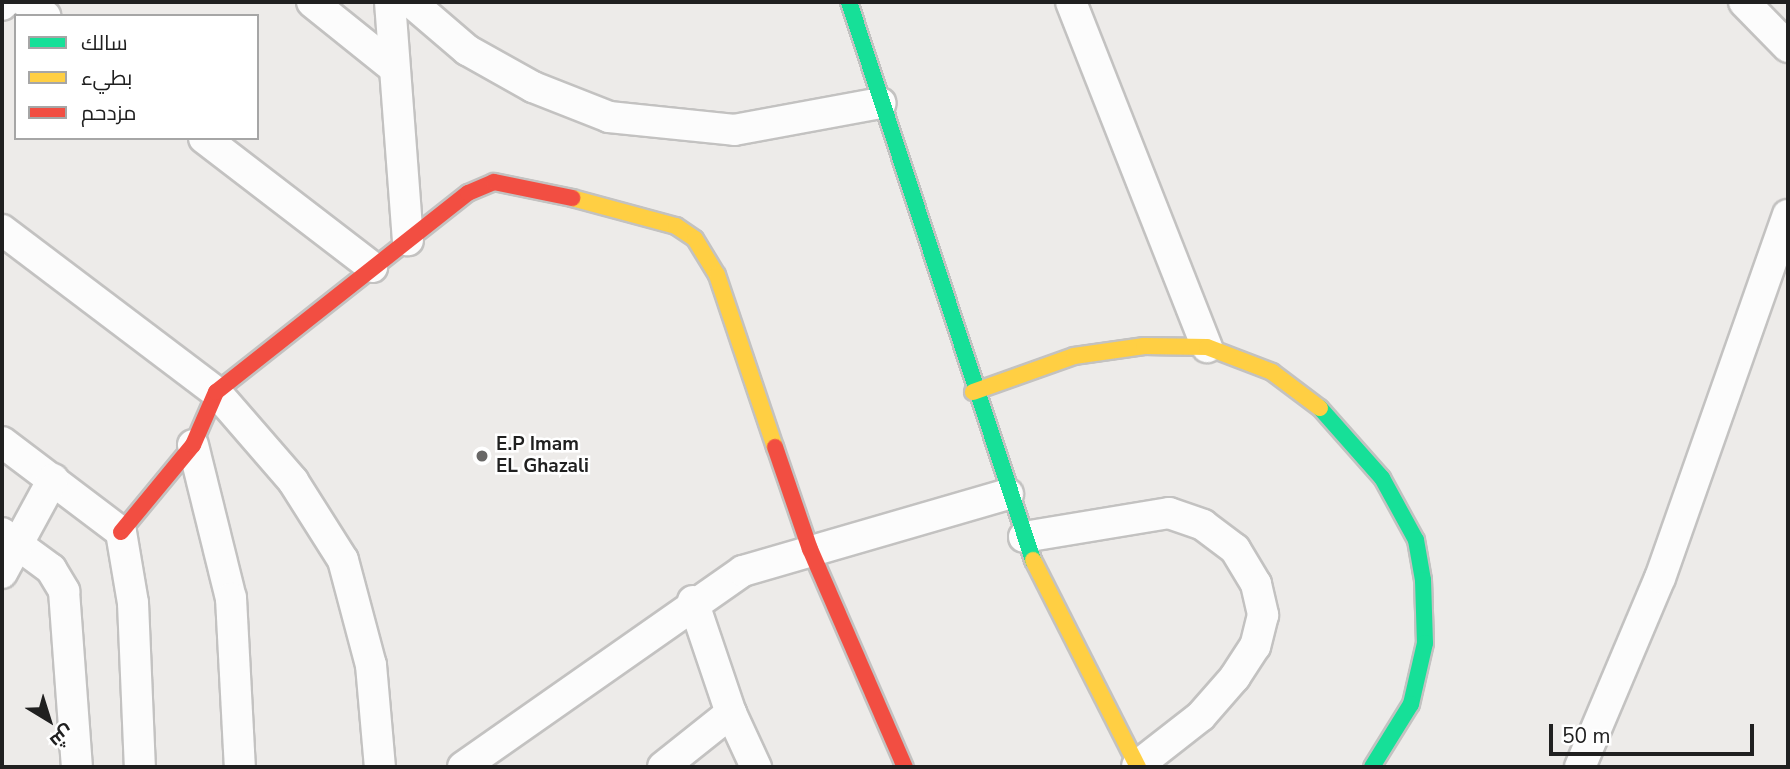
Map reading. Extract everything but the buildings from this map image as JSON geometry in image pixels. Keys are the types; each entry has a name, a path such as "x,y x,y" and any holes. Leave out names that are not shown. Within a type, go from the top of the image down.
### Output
{"street":[{"path":"26,2 41,14"},
{"path":"312,2 394,68"},
{"path":"390,2 408,240"},
{"path":"411,2 467,50 533,87 609,117 734,130 881,103"},
{"path":"849,2 1007,494 1024,537 1138,767 1201,716 1235,677 1255,646 1263,615 1255,583 1235,549 1203,525 1169,513 1024,537"},
{"path":"1071,2 1207,347"},
{"path":"1744,2 1788,47"},
{"path":"207,140 372,267"},
{"path":"121,532 193,445 216,392 468,193 494,183 676,226 695,239 717,275 810,549 905,767"},
{"path":"1580,767 1619,689 1788,215"},
{"path":"2,230 216,392 293,481 343,560 371,665 380,767"},
{"path":"973,392 1074,356 1144,346 1207,347 1272,372 1330,415 1382,478 1416,540 1425,643 1411,704 1372,767"},
{"path":"2,442 121,532 134,603 140,767"},
{"path":"193,445 231,598 240,767"},
{"path":"2,573 8,537 52,480"},
{"path":"463,767 693,601 743,571 810,549 1007,494"},
{"path":"8,537 51,569 64,591 76,767"},
{"path":"693,601 731,713 756,767"},
{"path":"663,767 731,713"}],"traffic: fast":[{"path":"849,2 1033,560"},
{"path":"1320,408 1382,478 1416,540 1423,580 1425,643 1411,704 1372,767"}],"traffic: slow":[{"path":"572,198 676,226 695,239 717,275 775,447"},
{"path":"973,392 1074,356 1144,346 1207,347 1272,372 1320,408"},
{"path":"1033,560 1138,767"}],"traffic: jam":[{"path":"121,532 193,445 216,392 468,193 494,182 572,198"},
{"path":"775,447 810,549 905,767"}],"place":[{"name":"E.P Imam EL Ghazali","path":"482,456"}]}
